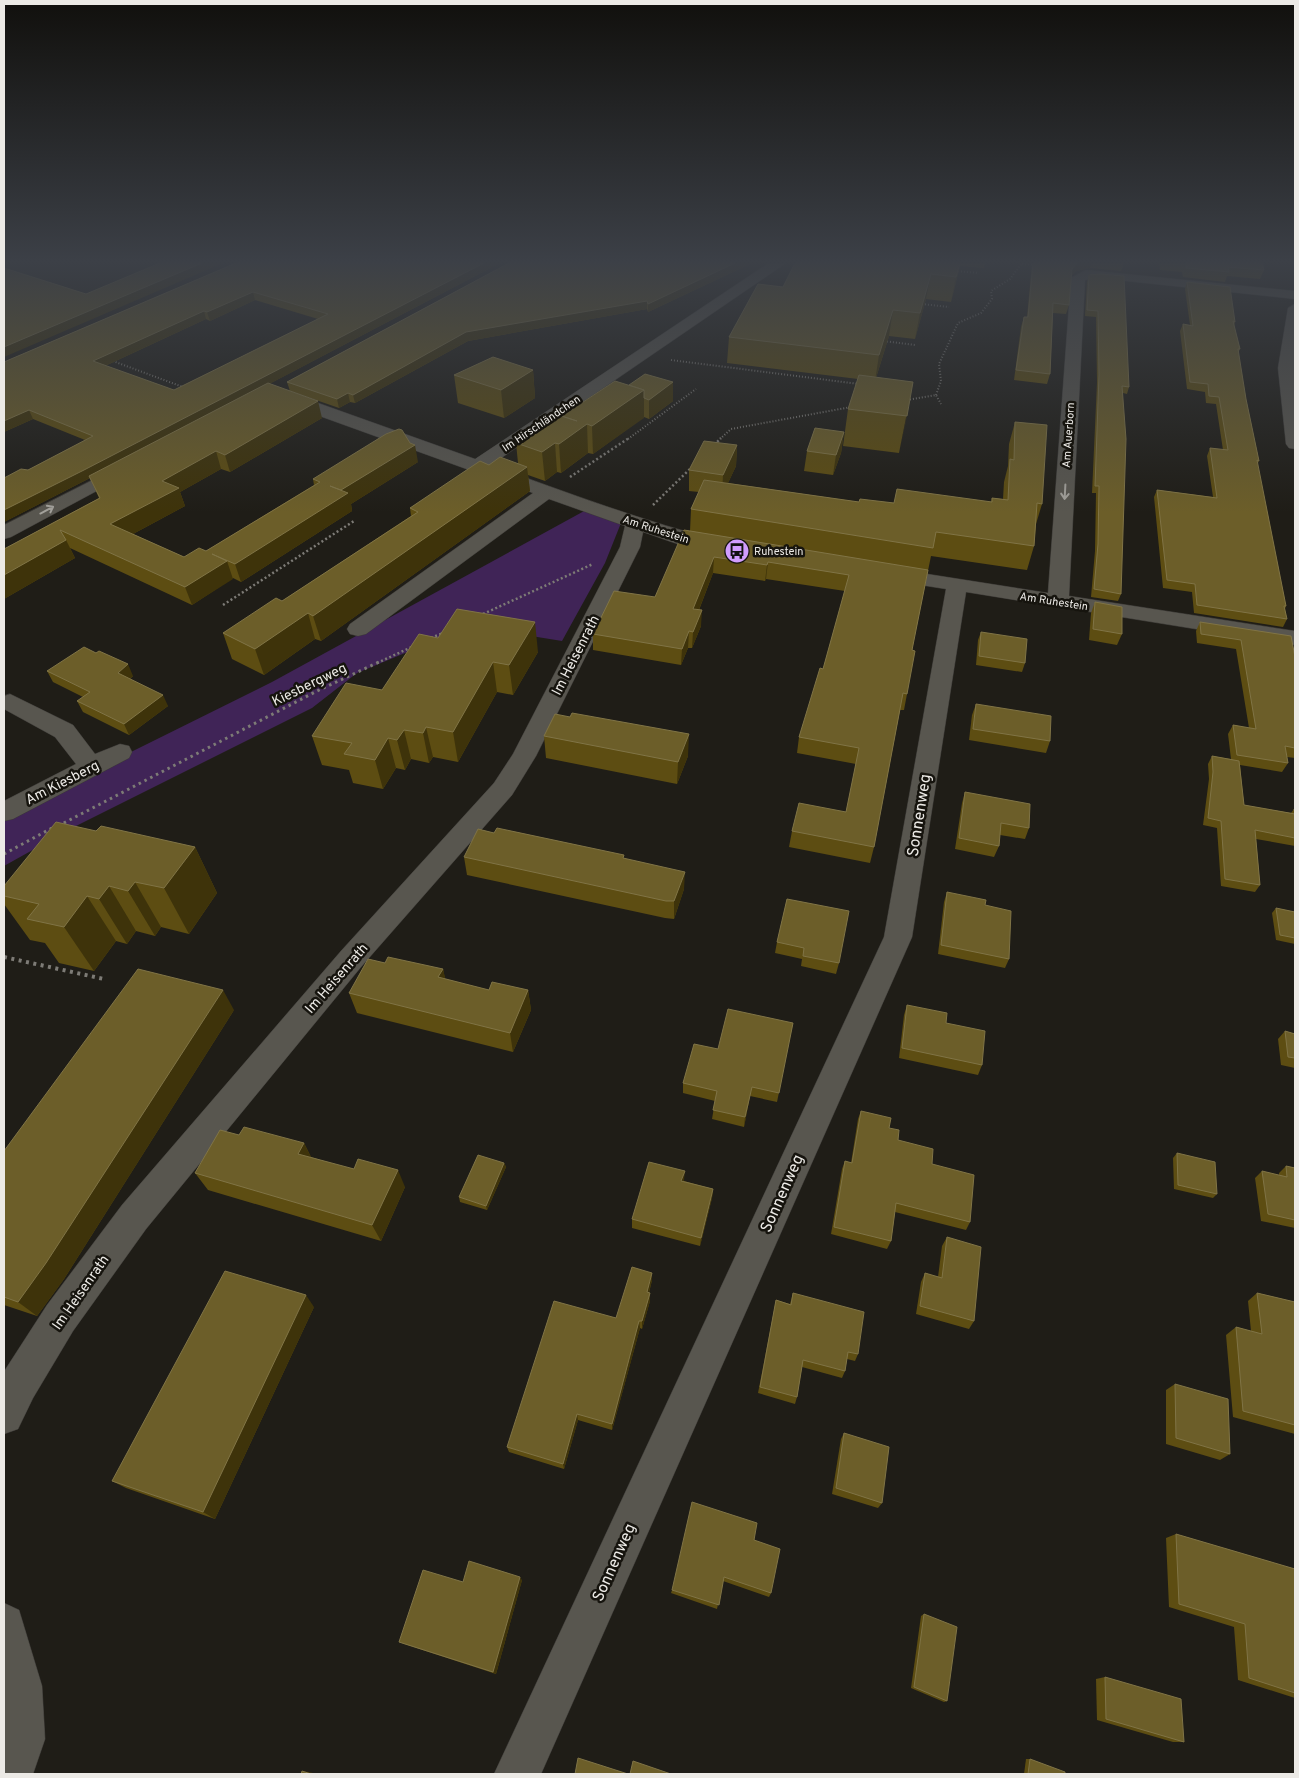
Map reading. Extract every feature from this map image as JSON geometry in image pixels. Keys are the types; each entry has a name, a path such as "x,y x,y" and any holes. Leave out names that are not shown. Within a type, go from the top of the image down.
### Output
{"street":[{"name":"Im Hirschländchen","path":"477,466 655,346"},
{"name":"Am Auerborn","path":"1058,601 1074,346"},
{"path":"1289,346 1286,368 1295,444"},
{"name":"Am Ruhestein","path":"288,383 267,394 547,491 633,535 741,550"},
{"path":"4,533 144,459"},
{"path":"358,629 547,491"},
{"name":"Im Heisenrath","path":"4,1415 19,1384 60,1318 134,1217 351,959 503,789 524,756 633,535"},
{"name":"Am Ruhestein","path":"868,571 1295,638"},
{"name":"Sonnenweg","path":"517,1774 898,937 956,585"},
{"path":"10,702 64,731 91,766"},
{"name":"Am Kiesberg","path":"4,812 120,752"},
{"path":"4,1625 12,1698 22,1739 10,1774"}],"path":[{"path":"941,404 936,395 941,381 938,370 947,346"},
{"path":"642,355 675,361 859,384"},
{"path":"102,358 183,387"},
{"path":"547,491 624,442 696,389"},
{"path":"899,401 936,395"},
{"path":"710,449 731,429 852,407"},
{"path":"478,617 633,535 697,462"},
{"path":"223,606 354,521"},
{"path":"424,641 451,629"},
{"name":"Kiesbergweg","path":"4,854 317,690 415,645"},
{"path":"4,957 104,979"}],"shaded area":[{"path":"586,510 621,523 605,563 562,641 470,626 357,673 312,708 72,828 4,866 4,815 272,682"}],"building":[{"path":"42,346 126,346 93,361 174,390 263,346 324,346 4,510 4,478 21,469 28,470 93,436 29,410 4,421 4,362"},
{"path":"354,346 441,346 353,395 348,393 337,399 287,382"},
{"path":"804,346 882,346 879,355"},
{"path":"1020,346 1051,346 1050,374 1016,370"},
{"path":"1099,346 1127,346 1129,387 1122,386 1126,439 1121,594 1094,589 1098,544 1099,486 1095,486"},
{"path":"1186,346 1239,346 1240,349 1238,349 1246,399 1287,619 1197,605 1195,584 1167,580 1157,490 1217,498 1210,448 1228,450 1219,397 1209,396 1208,384 1190,382"},
{"path":"493,357 533,370 501,390 454,375"},
{"path":"645,374 673,382 649,400 644,398 644,390 629,385"},
{"path":"859,375 913,382 907,416 848,409"},
{"path":"615,381 644,390 592,426 587,424 559,444 555,443 542,452 516,443 560,414 561,416 577,421 562,416"},
{"path":"268,383 318,401 225,455 216,451 162,481 179,488 110,524 184,557 199,548 206,551 320,482 313,479 386,434 399,429 402,430 410,443 415,445 341,490 330,486 348,493 235,564 212,554 227,561 185,587 60,530 66,540 4,575 4,549 100,498 89,476"},
{"path":"1015,422 1047,425 1042,504 1037,503 1034,546 936,532 933,548 691,509 704,480 859,502 860,499 894,503 897,489 992,502 992,498 1008,500 1010,459 1014,460"},
{"path":"815,428 844,432 836,455 807,451"},
{"path":"704,441 737,445 723,475 689,470"},
{"path":"500,457 527,467 313,616 308,613 255,649 223,633 276,598 282,601 418,512 410,508 480,461 489,465"},
{"path":"684,530 928,570 912,650 915,651 907,694 903,693 874,847 792,831 799,803 846,812 859,748 799,737 820,668 823,669 849,575 768,562 767,565 714,557 693,609 702,610 693,632 689,631 682,649 593,634 614,591 655,597"},
{"path":"1095,602 1122,607 1122,634 1093,629"},
{"path":"457,609 535,622 509,665 493,662 453,732 426,727 423,733 404,730 397,740 388,738 375,760 344,754 352,743 312,736 346,683 382,690 419,634 438,638"},
{"path":"1200,622 1291,636 1295,657 1295,748 1285,746 1288,763 1237,755 1233,725 1256,729 1241,640 1201,634"},
{"path":"981,632 1027,639 1025,663 979,656"},
{"path":"84,647 96,653 99,651 128,664 118,673 163,695 124,724 77,701 90,692 47,671"},
{"path":"976,704 1051,716 1050,741 973,729"},
{"path":"572,713 689,734 678,762 544,736 555,714 570,717"},
{"path":"1212,756 1239,761 1244,805 1295,814 1295,838 1255,830 1260,885 1225,879 1221,821 1208,818 1213,772"},
{"path":"965,792 1030,804 1029,828 1001,823 999,846 959,838"},
{"path":"56,822 96,831 101,826 195,847 164,888 135,882 128,891 109,886 99,899 87,896 64,927 27,919 39,904 4,896 4,886"},
{"path":"497,828 624,855 623,858 685,872 674,901 666,901 464,857 478,829 494,833"},
{"path":"947,892 986,900 985,905 1011,911 1009,959 941,945"},
{"path":"787,899 849,911 839,963 803,956 804,948 777,942"},
{"path":"1276,908 1295,912 1295,938 1280,935"},
{"path":"388,957 443,969 438,977 489,990 492,982 528,990 510,1033 349,993 368,959 385,963"},
{"path":"138,969 223,990 46,1263 18,1302 4,1297 4,1151"},
{"path":"907,1005 947,1013 946,1023 985,1031 982,1065 902,1048"},
{"path":"728,1009 793,1023 779,1093 752,1087 745,1117 713,1110 717,1091 683,1083 694,1044 718,1049"},
{"path":"1285,1031 1295,1034 1295,1058 1288,1057"},
{"path":"861,1111 891,1118 889,1128 899,1130 898,1140 933,1149 932,1164 974,1175 970,1222 896,1203 891,1241 834,1227 845,1161 852,1163"},
{"path":"244,1127 304,1143 298,1154 354,1169 358,1159 398,1170 372,1225 195,1173 220,1130 239,1135"},
{"path":"1177,1153 1215,1162 1217,1194 1178,1185"},
{"path":"478,1155 504,1163 486,1206 459,1197"},
{"path":"649,1162 685,1171 681,1181 713,1189 701,1238 632,1219"},
{"path":"1286,1166 1295,1168 1295,1220 1268,1214 1262,1171 1287,1177"},
{"path":"947,1237 981,1247 974,1321 920,1306 925,1273 942,1278"},
{"path":"632,1267 652,1273 647,1292 650,1293 642,1321 639,1321 612,1424 577,1414 563,1464 507,1447 554,1301 616,1318"},
{"path":"225,1271 306,1295 203,1512 112,1481"},
{"path":"793,1293 864,1312 858,1354 848,1352 845,1371 803,1360 797,1397 760,1387 776,1300 791,1305"},
{"path":"1257,1293 1295,1302 1295,1425 1243,1411 1236,1327 1262,1334"},
{"path":"1175,1384 1228,1399 1230,1454 1176,1438"},
{"path":"844,1433 889,1447 882,1503 836,1488"},
{"path":"692,1502 757,1523 754,1540 780,1549 771,1593 724,1577 719,1605 672,1590"},
{"path":"1176,1534 1295,1569 1295,1693 1249,1678 1245,1624 1179,1604"},
{"path":"469,1561 520,1577 493,1672 399,1642 423,1570 463,1582"},
{"path":"924,1614 957,1627 947,1701 914,1687"},
{"path":"1105,1677 1181,1699 1184,1742 1106,1719"},
{"path":"578,1758 628,1774 575,1774"},
{"path":"1030,1759 1065,1772 1065,1774 1028,1774"},
{"path":"633,1761 671,1774 630,1774"}],"place":[{"name":"Ruhestein","path":"737,551"}]}
